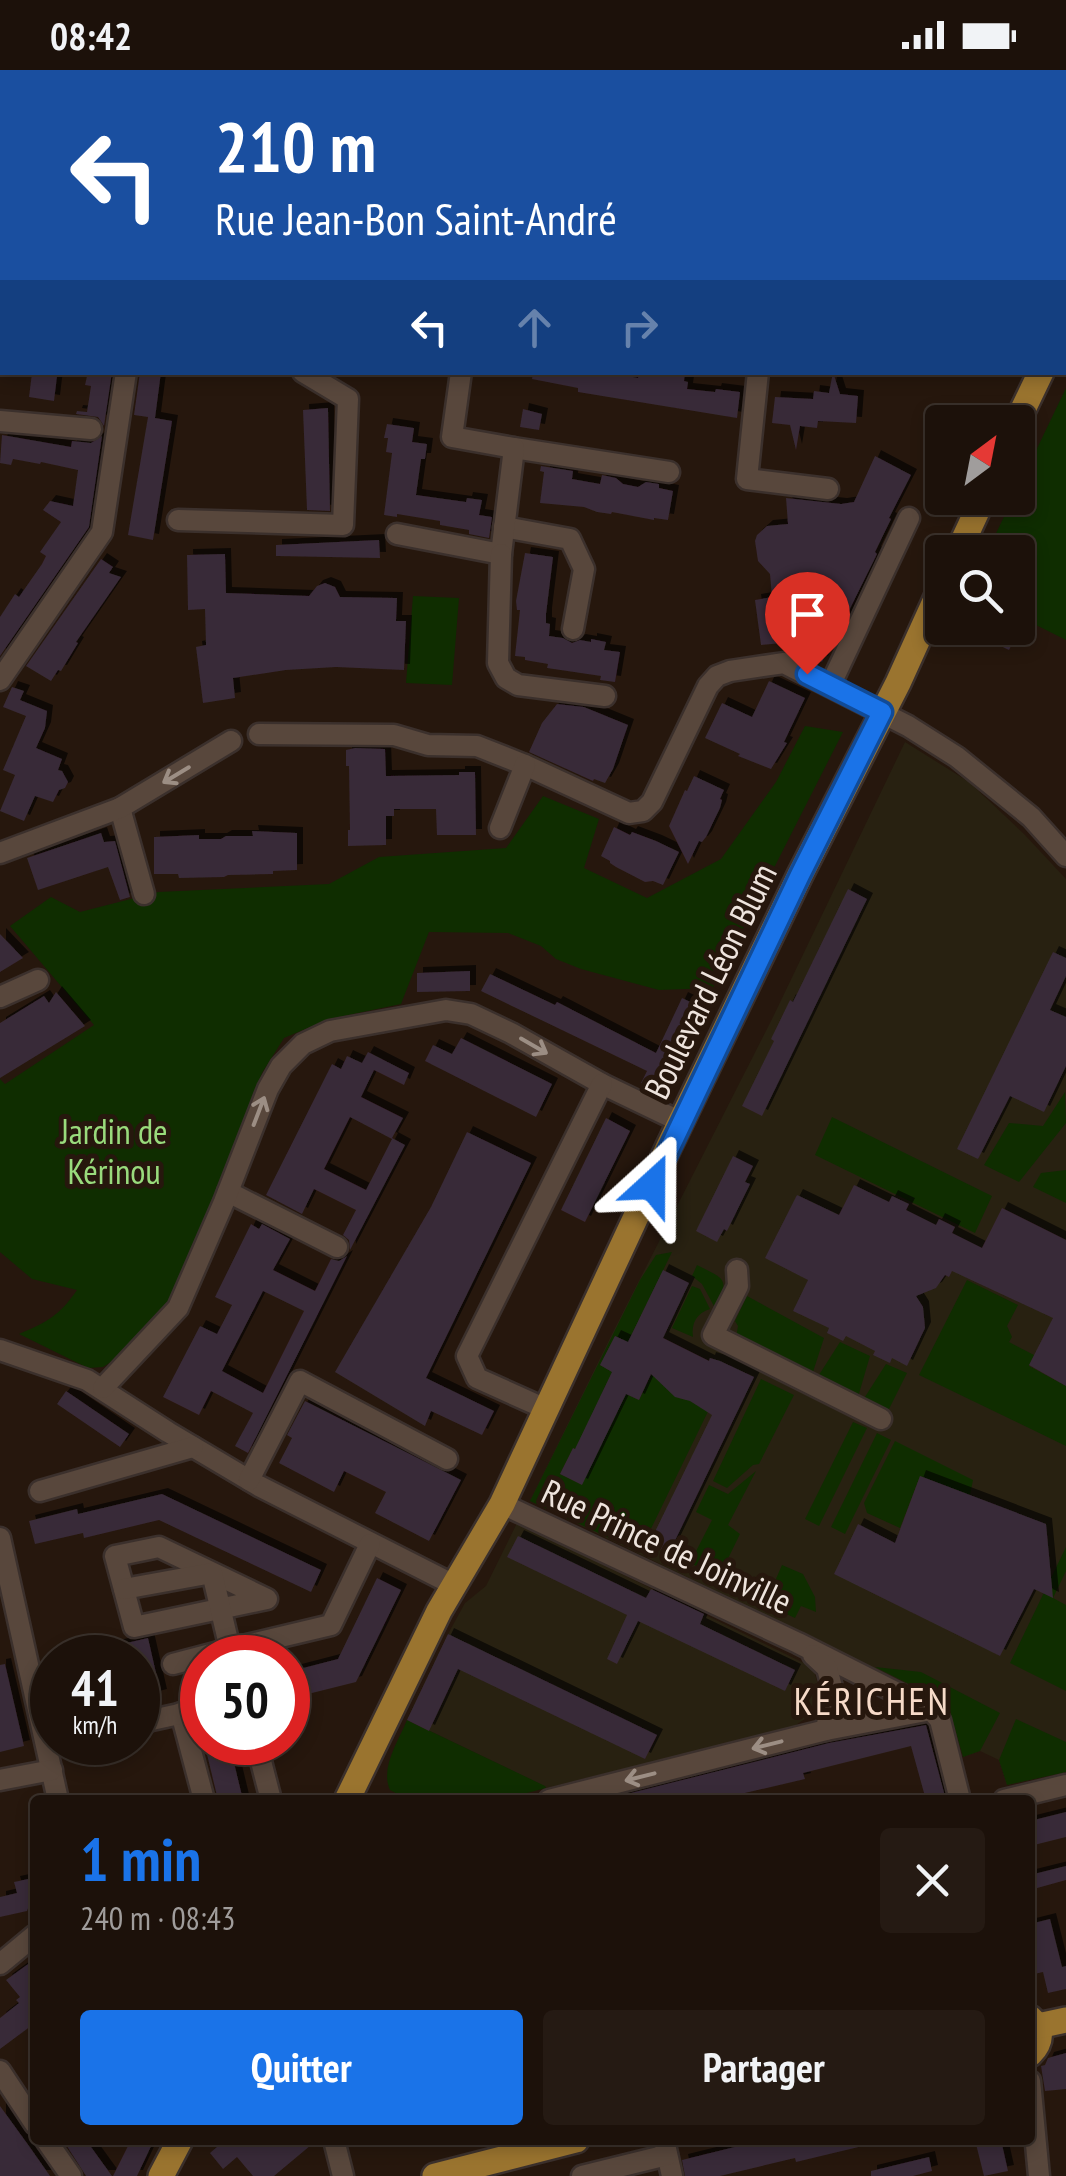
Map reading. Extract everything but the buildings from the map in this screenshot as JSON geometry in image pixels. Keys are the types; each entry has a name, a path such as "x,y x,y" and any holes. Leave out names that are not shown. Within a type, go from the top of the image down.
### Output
{"main road":[{"path":"1024,405 1040,375"},
{"name":"Boulevard Léon Blum","path":"356,1795 428,1632 502,1504 681,1122 925,622"},
{"path":"1035,2022 1066,2020"},
{"path":"1035,2024 1040,2037 1035,2049"},
{"path":"434,2176 556,2145"}],"street":[{"path":"0,680 102,532 105,431 125,375"},
{"path":"178,520 343,526 348,398 308,375"},
{"path":"462,375 452,437 669,472"},
{"path":"758,375 747,479 828,490"},
{"path":"0,421 105,431"},
{"path":"514,448 501,554 498,663 506,678 518,685 605,696"},
{"path":"830,686 909,518"},
{"path":"504,527 570,539 584,569 574,629"},
{"path":"397,534 501,554"},
{"path":"259,734 394,734 428,745 477,746 629,813 642,811 652,802 708,686 717,676 784,663 882,712 957,756 1031,817 1066,856"},
{"path":"0,853 120,808 231,741"},
{"path":"500,828 525,764"},
{"path":"120,808 144,894"},
{"path":"0,997 38,980"},
{"path":"102,1388 178,1308 281,1066 303,1044 330,1031 446,1010 471,1014 681,1122"},
{"name":"Boulevard Léon Blum","path":"546,1409 477,1378 468,1356 602,1084"},
{"path":"226,1197 337,1247"},
{"path":"738,1270 738,1286 713,1335 814,1397 880,1419"},
{"path":"0,1350 57,1368 102,1388 249,1480 454,1585"},
{"path":"249,1480 300,1381 447,1459"},
{"path":"40,1491 193,1447"},
{"name":"Rue Prince de Joinville","path":"502,1504 931,1710"},
{"path":"0,1538 57,1795"},
{"path":"294,1635 331,1624 370,1544"},
{"path":"159,1546 212,1572 266,1598 134,1628 116,1556 159,1546"},
{"path":"212,1572 227,1635"},
{"path":"124,1589 212,1572"},
{"name":"Rue Prince de Joinville","path":"805,1647 827,1668 833,1691 826,1730"},
{"path":"173,1664 180,1663"},
{"path":"585,1795 826,1730 931,1710 940,1720 959,1795"},
{"path":"195,1765 203,1795"},
{"path":"262,1765 270,1795"},
{"path":"0,1780 52,1770"},
{"path":"1025,1795 1066,1785"},
{"path":"0,1964 30,1939"},
{"path":"0,2071 30,2116"},
{"path":"1035,2128 1040,2176"},
{"path":"49,2145 71,2176"},
{"path":"335,2145 343,2176"},
{"path":"582,2176 666,2147 672,2176"}],"shaded area":[{"path":"905,742 969,782 1066,879 1066,1772 1007,1785 999,1760 980,1751 963,1757 950,1711 941,1700 530,1501 773,1017"},
{"path":"517,1523 808,1665 819,1688 812,1714 793,1727 546,1788 407,1720 465,1603 486,1586"}],"green space":[{"path":"1066,388 1066,640 1035,624 1035,535 995,535 1005,515 1035,515 1035,453"},
{"path":"413,596 459,598 452,685 406,683"},
{"name":"Jardin de Kérinou","path":"805,726 843,732 713,988 659,990 581,969 508,933 429,932 401,1004 329,1019 284,1038 262,1073 189,1273 168,1310 103,1367 88,1368 19,1334 52,1317 77,1290 32,1279 0,1252 0,1079 5,1084 94,1025 10,926 51,897 80,912 158,892 329,884 379,857 506,848 543,796 599,819 584,868 647,898 721,859 776,782"},
{"path":"1065,1092 1066,1123 1019,1182 984,1165 1009,1123 1043,1126"},
{"path":"832,1117 992,1196 975,1233 815,1155"},
{"path":"1066,1170 1066,1203 1033,1187 1041,1173"},
{"path":"672,1252 628,1342 615,1336 600,1365 612,1372 581,1438 579,1451 573,1449 560,1474 582,1484 626,1394 639,1400 658,1362 668,1390 681,1398 692,1400 718,1391 645,1541 635,1550 530,1501 640,1280 656,1255"},
{"path":"697,1265 722,1280 723,1291 715,1308 702,1284 692,1276"},
{"path":"967,1280 1018,1305 1007,1326 1012,1337 1009,1342 1034,1355 1029,1366 1066,1386 1066,1446 919,1375"},
{"path":"692,1286 700,1289 710,1309 696,1319 693,1337 672,1328"},
{"path":"747,1296 824,1338 812,1375 736,1338 735,1321"},
{"path":"840,1342 870,1356 858,1397 817,1378"},
{"path":"886,1364 907,1373 888,1411 863,1400"},
{"path":"761,1379 794,1395 759,1464 727,1488 713,1481"},
{"path":"853,1422 867,1428 819,1526 805,1519"},
{"path":"877,1433 891,1440 845,1534 831,1527"},
{"path":"895,1441 973,1480 970,1495 920,1476 900,1528 867,1513 864,1503"},
{"path":"756,1471 728,1525 740,1534 719,1577 690,1563 712,1520 696,1512 709,1485 728,1494"},
{"path":"1066,1547 1066,1571 1053,1598 1066,1605 1066,1691 1010,1663"},
{"path":"782,1565 803,1574 815,1597 816,1612 801,1606 795,1618 773,1608 769,1595"},
{"path":"875,1667 921,1672 1000,1713 980,1751 963,1757 950,1711 941,1700"},
{"path":"1016,1719 1066,1742 1066,1772 1007,1785 999,1760"},
{"path":"407,1720 546,1788 519,1795 400,1795 390,1790 387,1782 391,1755"}],"district":[{"name":"KÉRICHEN","path":"872,1700"}],"route":[{"path":"652,1185 882,712 807,674"}]}
